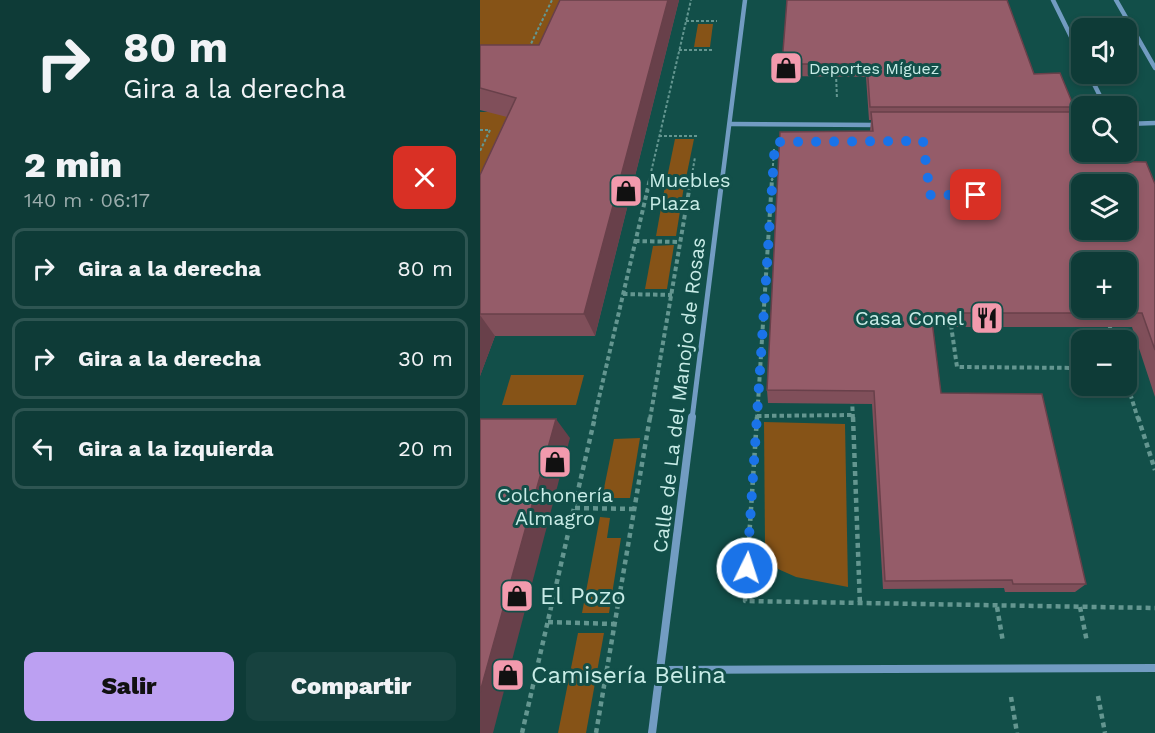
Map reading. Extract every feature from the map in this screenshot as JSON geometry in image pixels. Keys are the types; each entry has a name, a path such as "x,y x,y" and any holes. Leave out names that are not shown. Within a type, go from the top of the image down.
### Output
{"street":[{"name":"Calle de La del Manojo de Rosas","path":"652,733 745,0"},
{"path":"1053,0 1071,37"},
{"path":"1116,0 1155,68"},
{"path":"1137,124 1155,123"},
{"path":"730,124 885,125"},
{"path":"661,670 1155,668"}],"path":[{"path":"526,53 552,0"},
{"path":"522,733 691,0"},
{"path":"716,31 720,11"},
{"path":"686,21 718,21"},
{"path":"711,59 714,41"},
{"path":"679,50 712,50"},
{"path":"836,68 837,124"},
{"path":"596,733 700,126"},
{"path":"480,130 490,130 480,151"},
{"path":"659,136 699,136"},
{"path":"775,142 745,601 860,605 1155,608"},
{"path":"649,183 691,183"},
{"path":"635,241 680,242"},
{"path":"623,294 672,295"},
{"path":"1107,318 1111,330"},
{"path":"950,321 957,368 1071,368"},
{"path":"851,393 860,605"},
{"path":"1131,396 1155,470"},
{"path":"757,416 853,415"},
{"path":"575,508 634,509"},
{"path":"548,622 614,624"}],"shaded area":[{"path":"480,0 574,0 544,68 480,68"},
{"path":"698,24 713,24 710,47 694,47"},
{"path":"480,112 528,112 480,223"},
{"path":"675,139 694,139 686,178 667,178"},
{"path":"665,186 684,186 676,236 656,236"},
{"path":"674,245 667,289 645,289 653,246"},
{"path":"511,375 584,375 576,405 502,405"},
{"path":"764,422 845,424 848,587 796,577 778,569 765,543"},
{"path":"640,438 630,498 602,498 614,439"},
{"path":"600,517 610,518 607,538 621,538 609,613 582,613"},
{"path":"578,633 604,633 586,733 558,733"}],"building":[{"path":"560,0 668,0 584,314 480,314 480,175 516,98 480,88 480,45 539,45"},
{"path":"787,0 1007,0 1034,74 1060,73 1071,100 1071,107 870,107 867,64 782,64"},
{"path":"871,112 1071,112 1071,162 1146,162 1155,184 1155,350 1142,313 1137,313 1137,252 1071,252 1071,313 931,313 941,393 1042,394 1086,584 1013,584 1012,580 885,581 874,391 767,390 780,132 873,131"},
{"path":"480,419 556,419 480,692"}],"place":[{"name":"Deportes Míguez","path":"786,68"},
{"name":"Muebles Plaza","path":"626,191"},
{"name":"Casa Conel","path":"987,318"},
{"name":"Colchonería Almagro","path":"555,462"},
{"name":"El Pozo","path":"517,596"},
{"name":"Camisería Belina","path":"508,675"}],"route":[{"path":"747,568 775,142 923,141 930,195 976,195"}]}
